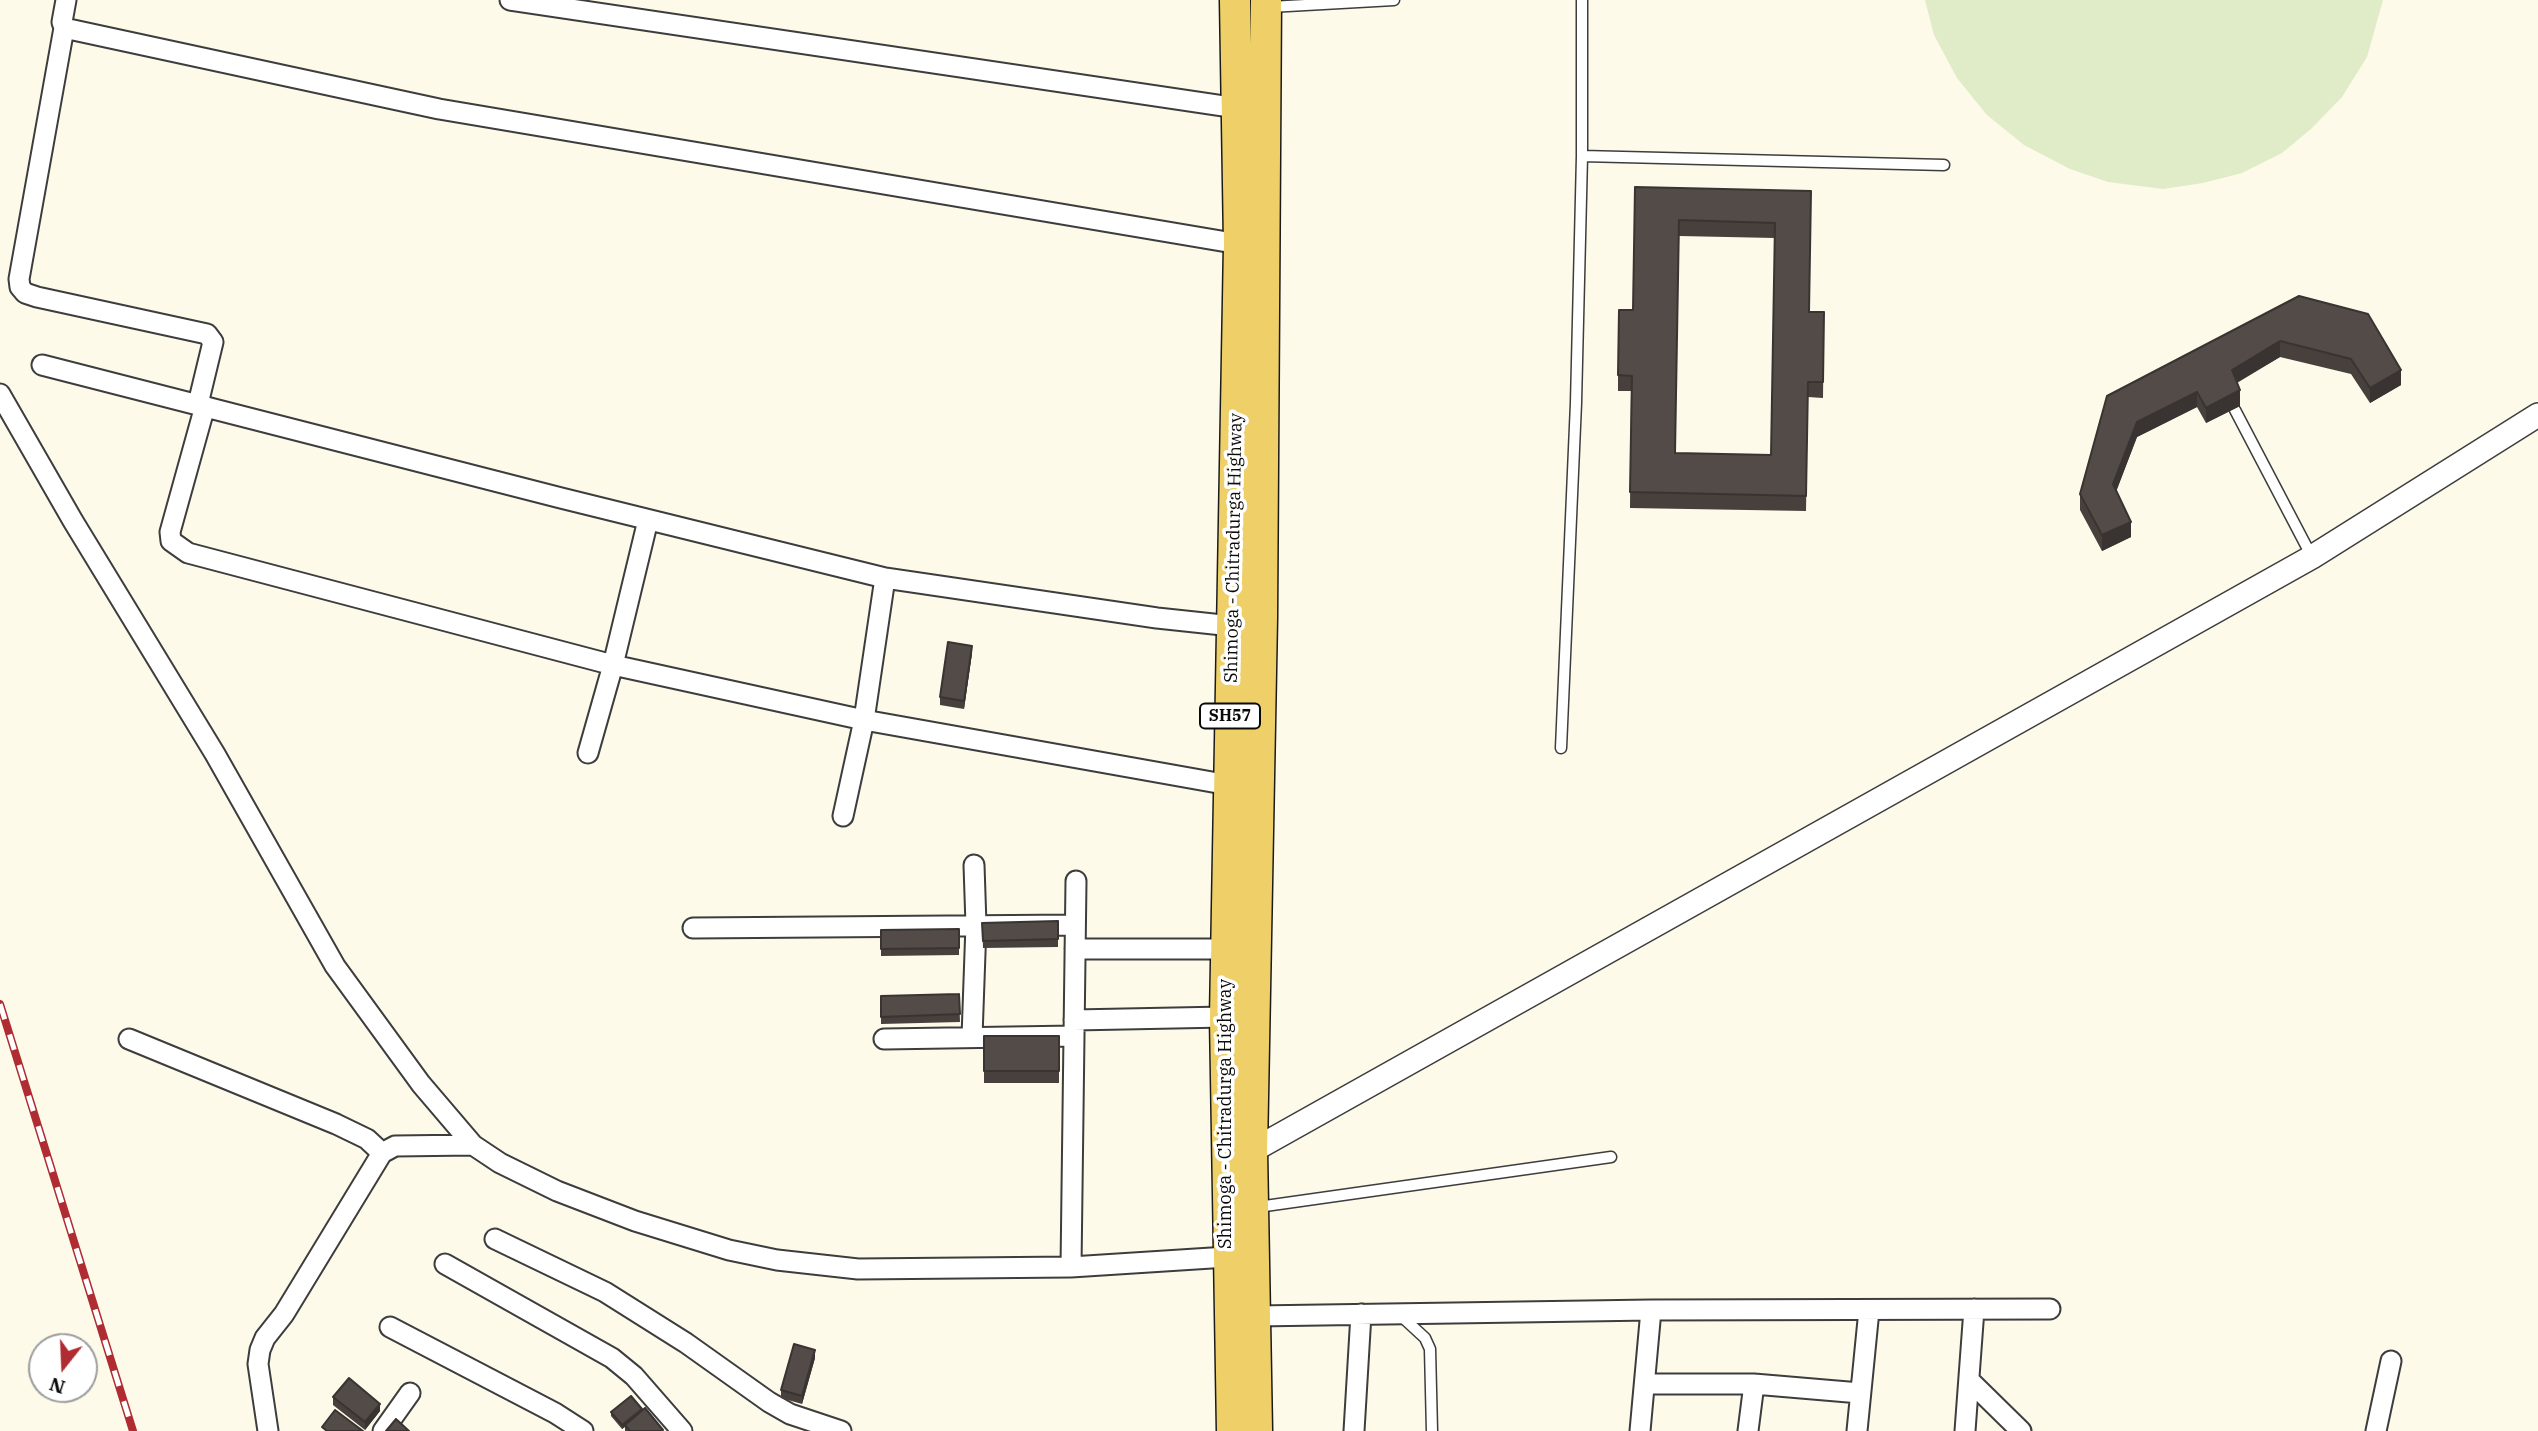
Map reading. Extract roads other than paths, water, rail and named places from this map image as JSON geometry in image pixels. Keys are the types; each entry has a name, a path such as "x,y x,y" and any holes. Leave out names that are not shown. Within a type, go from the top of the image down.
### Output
{"main road":[{"name":"Shimoga - Chitradurga Highway","path":"1232,1431 1224,1017 1240,244 1235,0"},
{"name":"Shimoga - Chitradurga Highway","path":"1257,1431 1252,1150 1262,618 1266,4"}],"street":[{"path":"66,0 62,22 64,28 19,279 20,288 37,297 207,334 213,342 201,405 170,532 172,541 178,548 188,553 613,665 864,720 1229,785"},
{"path":"510,0 1237,108"},
{"path":"64,28 439,109 1240,244"},
{"path":"42,365 885,578 1157,618 1232,626"},
{"path":"0,394 73,522 215,754 335,966 421,1084 473,1145 500,1163 557,1191 635,1221 729,1250 765,1257 858,1269 1071,1267 1227,1256"},
{"path":"1227,1165 2312,557 2538,415"},
{"path":"588,753 613,665 648,520"},
{"path":"843,816 864,720 885,578"},
{"path":"972,1037 976,925 974,865"},
{"path":"1071,1267 1076,881"},
{"path":"693,928 1075,925"},
{"path":"1075,949 1226,949"},
{"path":"884,1039 972,1037 1224,1017"},
{"path":"129,1039 336,1124 367,1139 382,1153"},
{"path":"268,1431 258,1364 260,1350 382,1153 395,1146 473,1145"},
{"path":"495,1239 605,1292 790,1414 841,1431"},
{"path":"445,1264 612,1358 634,1376 682,1431"},
{"path":"1965,1431 1974,1309"},
{"path":"1256,1316 1651,1310 2050,1310"},
{"path":"1640,1431 1651,1310"},
{"path":"1857,1431 1869,1310"},
{"path":"1354,1431 1361,1314"},
{"path":"390,1327 555,1413 583,1431"},
{"path":"2376,1431 2391,1361"},
{"path":"1969,1380 2021,1431"},
{"path":"1645,1384 1754,1384 1860,1392"},
{"path":"1748,1431 1754,1384"},
{"path":"383,1431 410,1393"}],"lane":[{"path":"1266,4 1394,0"},
{"path":"1561,748 1576,403 1583,156 1582,0"},
{"path":"1583,156 1944,166"},
{"path":"2235,410 2312,557"},
{"path":"1254,1208 1611,1157"},
{"path":"1399,1314 1425,1339 1430,1349 1432,1431"}],"railway":[{"path":"0,1004 133,1431"}]}
